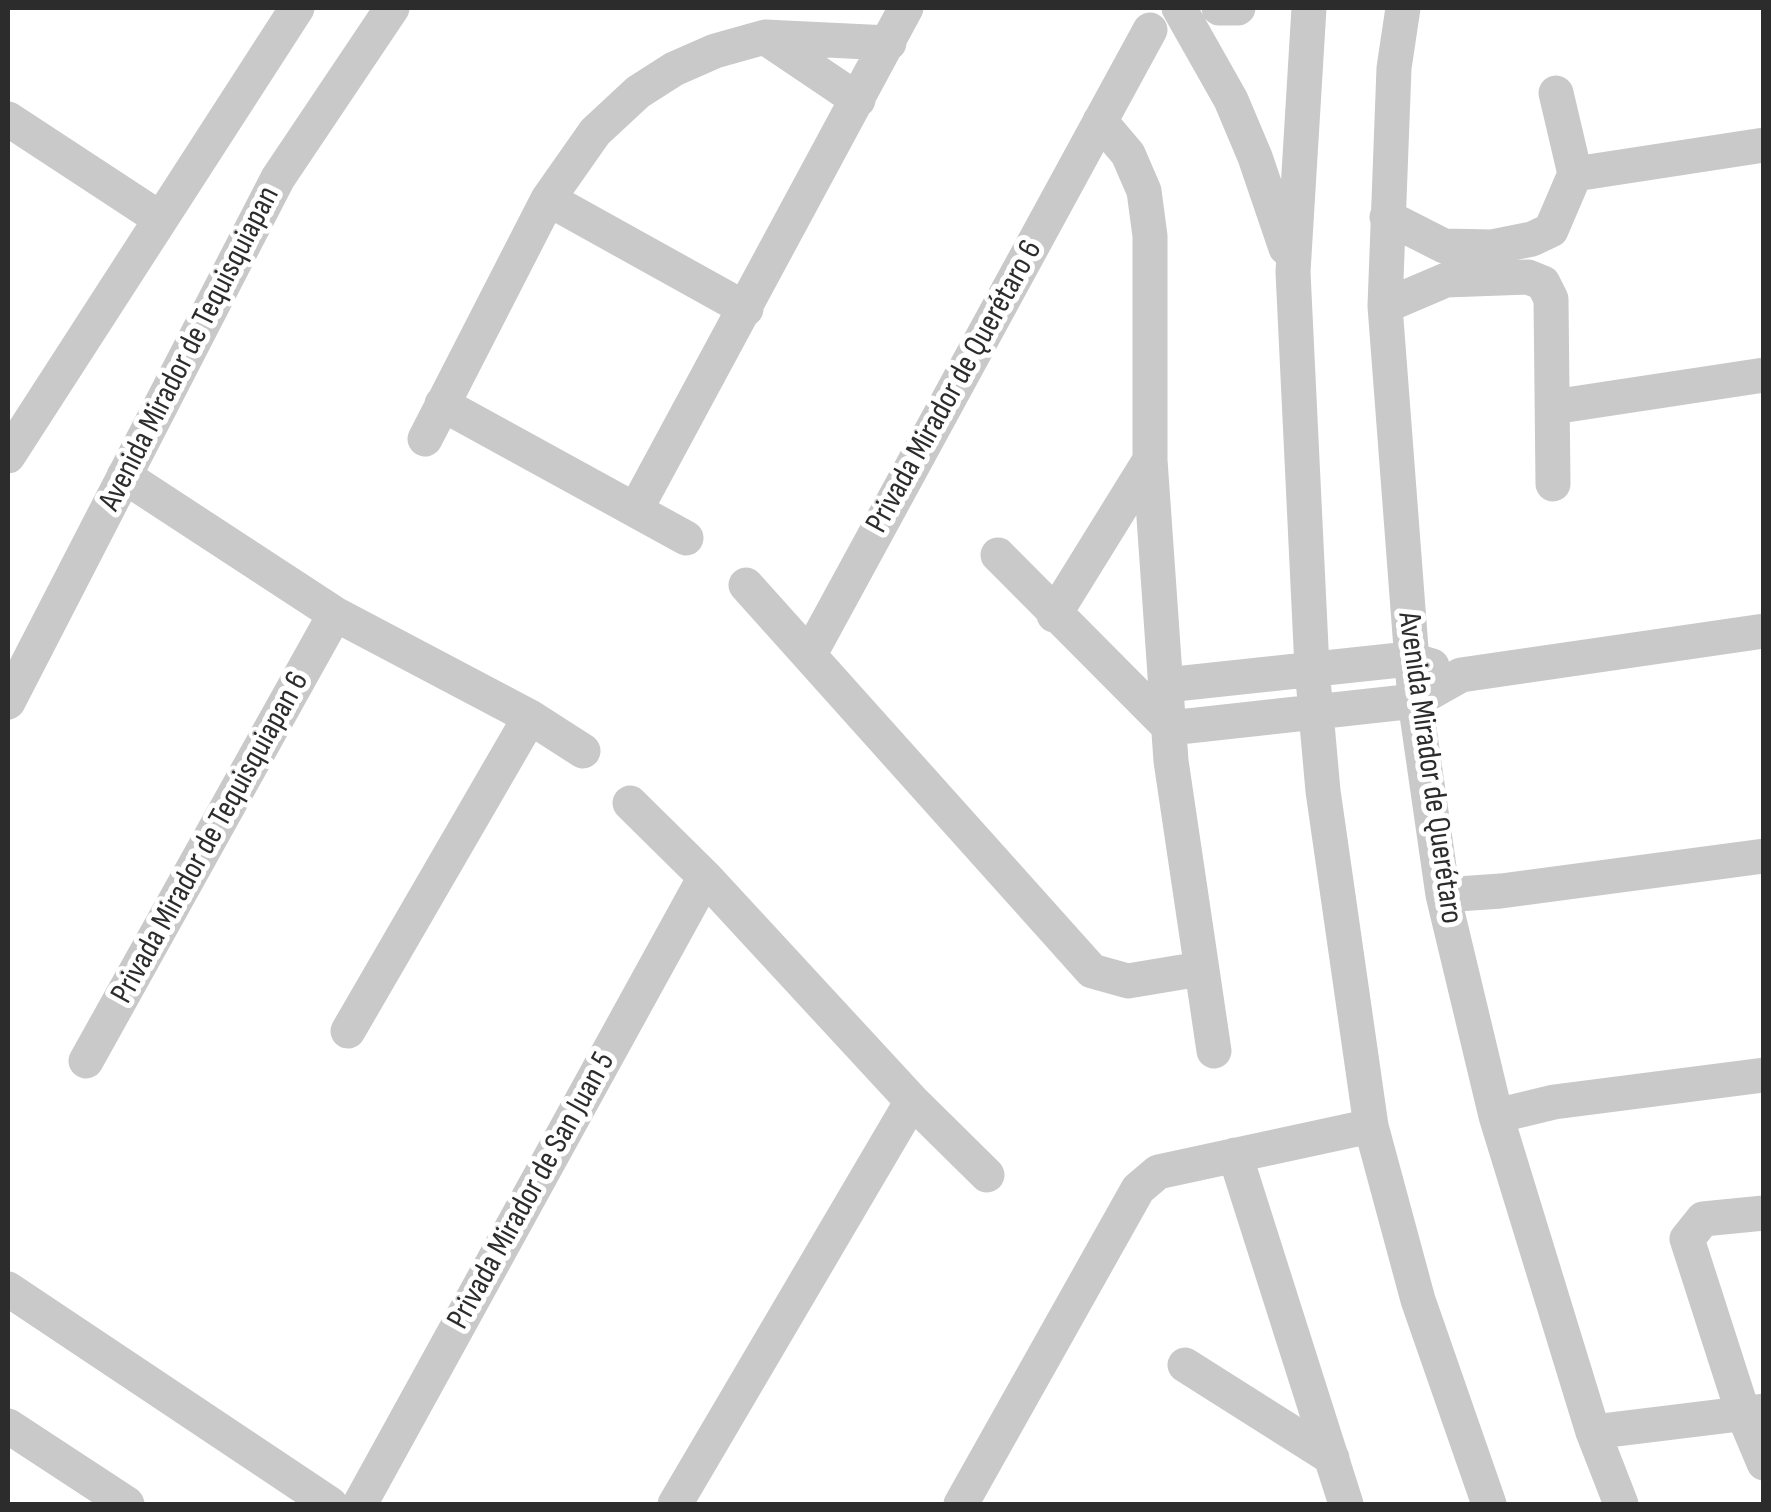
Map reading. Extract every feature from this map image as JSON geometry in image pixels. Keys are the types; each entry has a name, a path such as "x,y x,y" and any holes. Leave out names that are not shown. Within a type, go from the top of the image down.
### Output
{"street":[{"path":"8,456 297,8"},
{"name":"Avenida Mirador de Tequisquiapan","path":"8,702 17,666 124,476 278,178 392,8"},
{"path":"636,509 906,8"},
{"path":"1179,8 1243,128 1293,272"},
{"path":"1219,8 1238,8"},
{"path":"1308,8 1293,272 1312,668 1322,792 1372,1126 1418,1300 1489,1504"},
{"name":"Avenida Mirador de Querétaro","path":"1403,8 1394,68 1385,306 1409,660 1443,895 1496,1116 1593,1432 1621,1504"},
{"name":"Privada Mirador de Querétaro 6","path":"810,654 1150,30"},
{"path":"425,438 548,199 595,132 638,92 674,68 765,37 889,43"},
{"path":"765,37 858,100"},
{"path":"1385,306 1445,263 1552,230 1575,174 1556,94"},
{"path":"8,119 159,218"},
{"path":"1100,121 1128,154 1144,191 1150,236 1150,460 1171,761 1214,1050"},
{"path":"1575,174 1764,144"},
{"path":"548,199 746,310"},
{"path":"1387,217 1445,263 1543,283 1551,299 1553,484"},
{"path":"1553,406 1764,375"},
{"path":"442,404 686,538"},
{"path":"1054,615 1150,460"},
{"path":"124,476 335,614 530,716 583,751"},
{"path":"998,555 1170,728"},
{"path":"746,585 1092,971 1128,980 1200,969"},
{"name":"Privada Mirador de Tequisquiapan 6","path":"86,1061 335,614"},
{"path":"1170,728 1415,701 1461,675 1764,631"},
{"path":"1166,684 1409,660 1461,675"},
{"path":"348,1032 530,716"},
{"path":"630,803 987,1176"},
{"path":"1443,895 1501,892 1764,856"},
{"name":"Privada Mirador de San Juan 5","path":"360,1504 704,877"},
{"path":"1496,1116 1554,1102 1764,1075"},
{"path":"674,1504 912,1100"},
{"path":"974,1500 1138,1188 1158,1172 1372,1126"},
{"path":"1235,1155 1346,1504"},
{"path":"1764,1213 1703,1219 1687,1239 1753,1412 1764,1463"},
{"path":"8,1289 330,1504"},
{"path":"1185,1365 1332,1458"},
{"path":"1593,1432 1753,1412"},
{"path":"8,1426 126,1504"}]}
